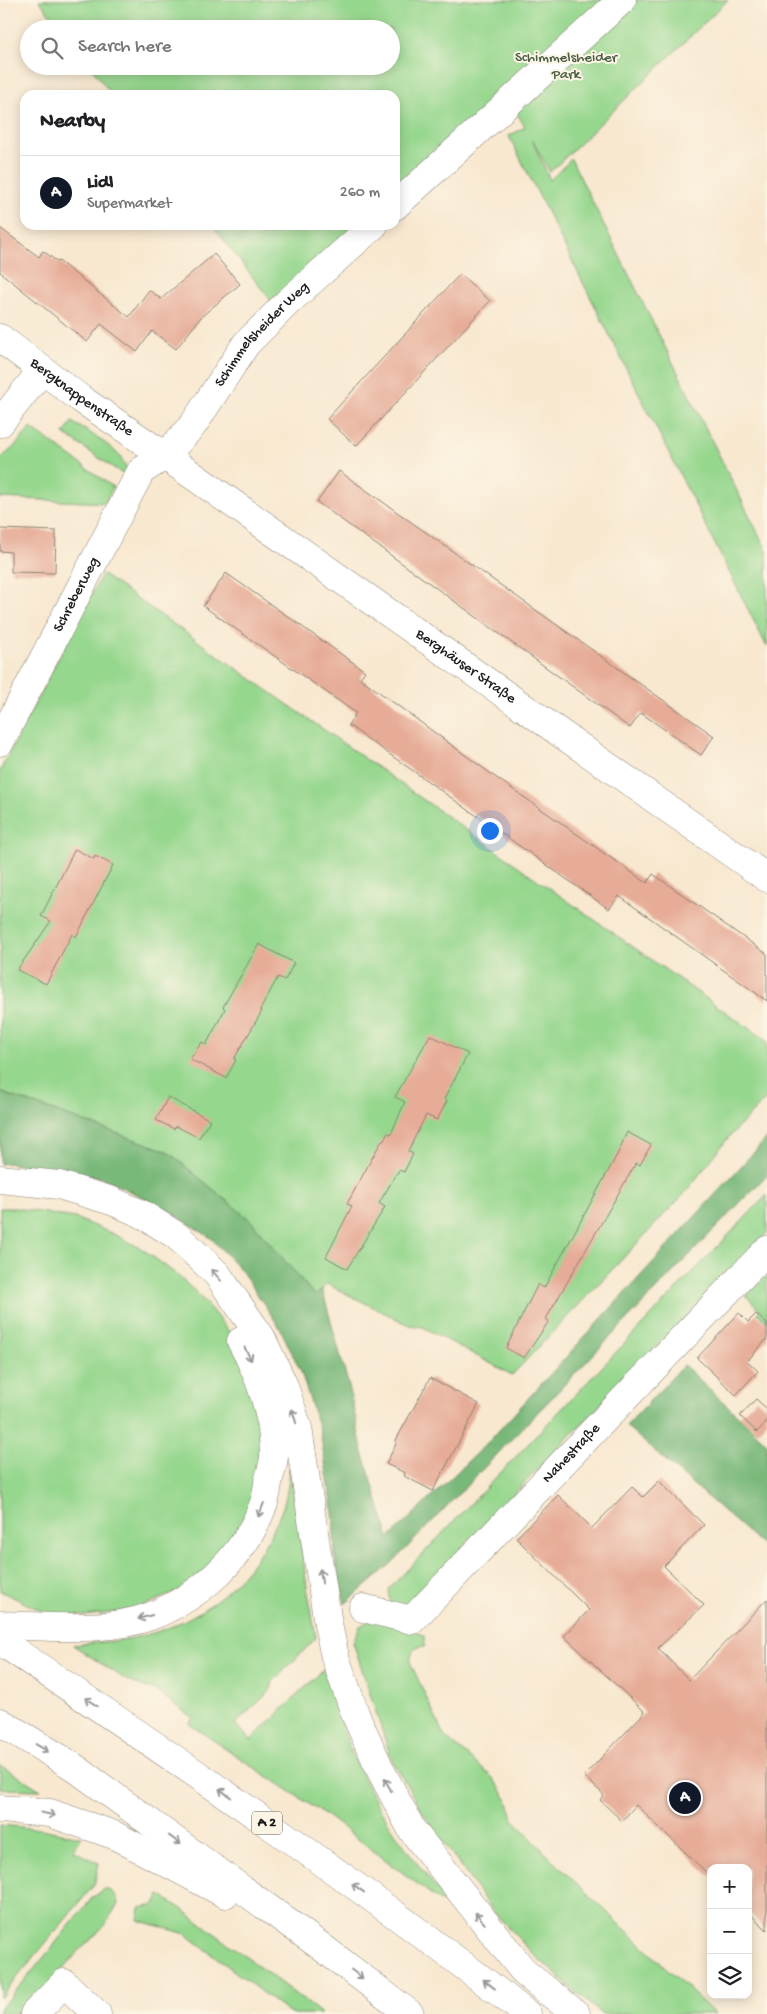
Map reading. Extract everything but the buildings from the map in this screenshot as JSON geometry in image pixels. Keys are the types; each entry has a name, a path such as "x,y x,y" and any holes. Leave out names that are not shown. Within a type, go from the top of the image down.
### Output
{"main road":[{"path":"400,201 622,0"},
{"name":"Schimmelsheider Weg","path":"165,456 193,425 246,344 289,301 368,230"},
{"name":"Bergknappenstraße","path":"0,338 81,399 165,456"},
{"path":"0,423 42,370"},
{"name":"Schreberweg","path":"0,742 141,471 165,456"},
{"name":"Berghäuser Straße","path":"165,456 767,878"},
{"path":"0,1179 59,1185 112,1201 142,1214 177,1236 217,1274 261,1337 284,1386 298,1428 328,1624 336,1657 356,1716 381,1771 412,1830 525,1973 576,2014"},
{"path":"0,1198 36,1199 78,1207 113,1219 148,1237 186,1268 227,1314 255,1366 268,1406 275,1454 263,1507 247,1540 225,1567 186,1599 150,1617 109,1626 0,1625"},
{"name":"Nahestraße","path":"363,1608 412,1620 767,1250"},
{"name":"A 2","path":"0,1641 206,1779 449,1954 527,2014"},
{"path":"0,1722 71,1765 319,1944 410,2014"},
{"path":"0,1809 50,1813 114,1835 319,1944"},
{"path":"34,2014 64,1983 97,2014"}],"green space":[{"name":"Schimmelsheider Park","path":"39,0 728,0 550,172 532,140 550,180 571,159 767,551 767,647 509,136 525,127 511,103 400,203 400,90 108,90 97,75 400,75 400,20 54,20"},
{"path":"216,230 369,230 279,311"},
{"path":"72,422 104,442 119,455 127,470 124,475 64,434"},
{"path":"31,428 113,487 105,503 0,498 0,459"},
{"path":"102,574 767,1041 767,1098 729,1137 684,1194 512,1375 423,1327 409,1325 327,1284 315,1296 250,1220 167,1151 0,1092 0,771"},
{"path":"0,1092 167,1151 250,1220 315,1296 322,1289 349,1387 362,1449 389,1538 491,1439 767,1138 767,1175 391,1564 345,1604 335,1559 333,1509 320,1432 301,1372 280,1328 241,1270 211,1238 166,1209 103,1178 7,1163 0,1164"},
{"path":"767,1195 767,1233 400,1611 391,1608 389,1589"},
{"path":"0,1208 15,1208 75,1218 118,1236 144,1250 177,1275 199,1295 227,1329 242,1352 253,1379 263,1458 249,1511 215,1562 177,1592 133,1610 85,1616 46,1613 0,1591"},
{"path":"767,1275 767,1322 757,1313 760,1310 746,1296"},
{"path":"684,1365 767,1443 767,1549 626,1426"},
{"path":"290,1470 316,1638 273,1682 270,1691 235,1724 251,1740 324,1669 338,1716 362,1777 399,1839 456,1913 330,1818 189,1724 193,1718 156,1691 128,1681 73,1645 123,1640 153,1633 175,1625 215,1601 233,1586 248,1568 274,1529 283,1507"},
{"path":"373,1619 396,1620 424,1636 425,1647 421,1646 413,1650 410,1662 444,1736 493,1778 507,1799 513,1819 552,1860 715,2014 601,2014 533,1954 491,1909 425,1816 391,1758 353,1642 360,1626"},
{"path":"0,1765 41,1790 0,1789"},
{"path":"0,1825 41,1829 81,1837 74,1851 99,1863 94,1885 0,1998"},
{"path":"105,1889 114,1894 118,1904 103,1928 77,1953 23,2014 0,2014 0,2008 93,1897"},
{"path":"160,1895 182,1909 322,2014 290,2014 186,1934 138,1920 140,1908 154,1905"}],"place":[{"name":"Lidl","path":"685,1798"}]}
